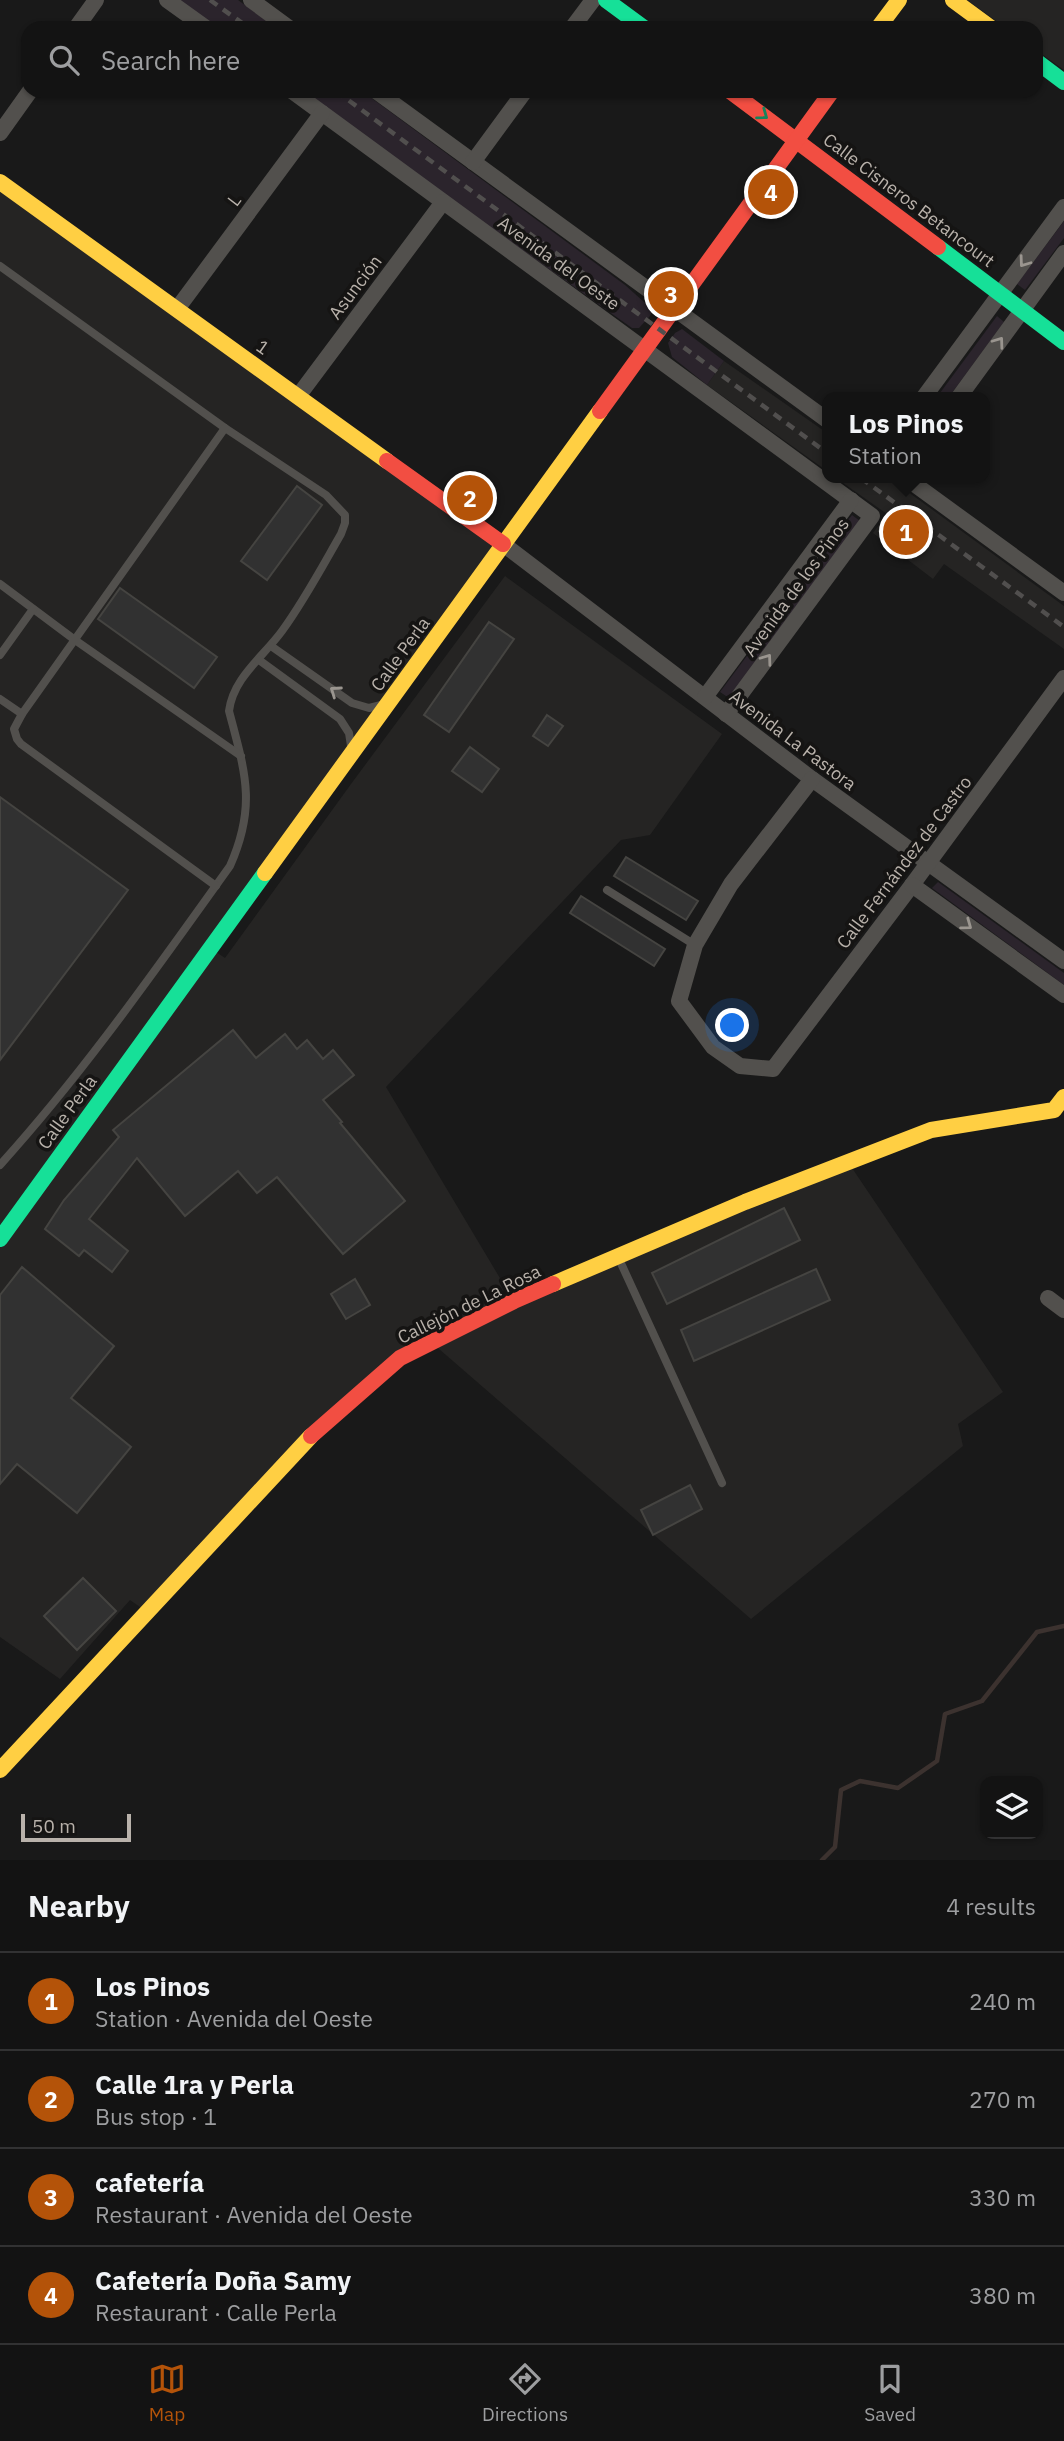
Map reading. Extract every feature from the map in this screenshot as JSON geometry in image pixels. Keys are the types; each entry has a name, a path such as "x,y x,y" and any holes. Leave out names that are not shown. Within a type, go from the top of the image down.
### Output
{"street":[{"path":"81,21 96,0"},
{"path":"167,0 196,21"},
{"path":"251,0 268,5 283,21"},
{"path":"577,21 593,0"},
{"path":"606,0 634,21"},
{"path":"883,21 899,0"},
{"path":"953,0 982,21"},
{"path":"1043,66 1064,82"},
{"path":"0,133 25,98"},
{"name":"Avenida del Oeste","path":"302,98 822,479"},
{"name":"Avenida del Oeste","path":"386,98 822,416"},
{"path":"473,162 520,98"},
{"name":"Calle Cisneros Betancourt","path":"740,98 1064,342"},
{"name":"Calle Perla","path":"0,1239 827,98"},
{"name":"L","path":"177,309 322,113"},
{"name":"1","path":"0,182 503,544"},
{"name":"Asunción","path":"299,396 443,202"},
{"path":"928,392 1064,207"},
{"path":"963,392 1064,253"},
{"name":"Avenida del Oeste","path":"828,483 872,516"},
{"path":"913,483 1064,593"},
{"name":"Avenida de los Pinos","path":"705,697 851,500"},
{"name":"Avenida de los Pinos","path":"726,714 872,516"},
{"name":"Avenida La Pastora","path":"503,544 811,779 1064,961"},
{"name":"Calle Fernández de Castro","path":"695,945 679,1001 713,1047 740,1066 773,1069 1064,678"},
{"path":"695,945 731,884 811,779"},
{"path":"912,885 1064,995"},
{"name":"Callejón de La Rosa","path":"0,1770 307,1440 401,1358 514,1301 618,1256 745,1202 931,1130 1059,1104"},
{"path":"1048,1298 1064,1310"}],"lane":[{"path":"0,266 225,428 326,495 345,515 341,534 302,600 271,646 239,683 230,700 229,711 248,794 239,845 230,866 119,1021 47,1112 0,1165"},
{"path":"216,886 21,744 14,729 225,428"},
{"path":"0,584 75,640 241,755"},
{"path":"0,655 33,609"},
{"path":"271,646 360,707 379,706 395,696"},
{"path":"259,660 340,719 349,733 349,756"},
{"path":"0,699 22,714"},
{"path":"607,890 695,945"},
{"path":"618,1256 722,1483"}],"shaded area":[{"path":"170,0 238,0 266,21 199,21"},
{"path":"967,0 1064,0 1064,70 1043,55 1043,21 996,21"},
{"path":"308,98 371,98 625,285 653,310 639,328 632,328"},
{"path":"0,182 503,544 210,948 225,958 505,576 722,734 650,835 621,840 386,1087 513,1300 848,1162 1003,1392 958,1424 963,1446 751,1619 431,1342 400,1358 147,1612 130,1600 60,1679 0,1637"},
{"path":"1064,221 1064,238 1025,290 1017,284"},
{"path":"997,316 1004,322 953,392 941,392"},
{"path":"682,329 724,361 707,385 672,357 668,343 675,333"},
{"path":"724,361 822,430 822,467 707,385"},
{"path":"843,483 896,483 1064,606 1064,649 944,564 933,579 873,533 887,514"},
{"path":"852,515 860,521 729,698 720,692"},
{"path":"938,882 1064,973 1064,985 932,888"}],"building":[{"path":"297,486 322,505 267,580 241,561"},
{"path":"892,515 913,530 900,547 879,531"},
{"path":"120,588 217,657 194,688 98,619"},
{"path":"489,622 514,639 449,732 424,715"},
{"path":"547,715 563,726 548,746 533,736"},
{"path":"470,747 499,769 482,792 452,771"},
{"path":"0,797 128,890 0,1060"},
{"path":"626,857 698,901 686,920 614,876"},
{"path":"581,896 665,949 654,966 570,913"},
{"path":"233,1030 256,1058 285,1034 297,1049 307,1040 323,1059 333,1050 354,1075 323,1100 405,1201 343,1254 277,1177 257,1193 238,1171 185,1216 137,1158 89,1219 128,1251 112,1272 84,1250 79,1256 45,1229 64,1200 119,1137 113,1130"},
{"path":"784,1208 800,1240 667,1304 652,1273"},
{"path":"22,1267 114,1346 71,1398 131,1447 77,1513 17,1464 0,1484 0,1295"},
{"path":"816,1269 830,1300 694,1361 681,1330"},
{"path":"355,1279 370,1305 346,1319 331,1294"},
{"path":"690,1485 702,1509 653,1535 641,1510"},
{"path":"83,1578 116,1611 77,1650 44,1616"}],"waterway":[{"path":"822,1860 835,1847 841,1790 860,1781 898,1788 937,1761 945,1714 982,1701 1037,1632 1064,1626"}],"railway":[{"path":"210,0 239,21"},
{"path":"345,98 822,449"},
{"path":"868,483 1064,627"}],"traffic: fast":[{"path":"606,0 634,21"},
{"path":"1043,66 1064,82"},
{"path":"938,247 1064,342"},
{"path":"0,1239 265,873"}],"traffic: slow":[{"path":"883,21 899,0"},
{"path":"953,0 982,21"},
{"path":"0,182 387,461"},
{"path":"265,873 600,411"},
{"path":"553,1284 745,1202 931,1130 1054,1110 1064,1097"},
{"path":"0,1770 311,1436"}],"traffic: jam":[{"path":"739,98 938,247"},
{"path":"600,411 827,98"},
{"path":"387,461 503,544"},
{"path":"311,1436 400,1358 553,1284"}],"place":[{"name":"Cafetería Doña Samy","path":"771,192"},
{"name":"cafetería","path":"671,294"},
{"name":"Calle 1ra y Perla","path":"470,498"},
{"name":"Los Pinos","path":"906,532"}]}
